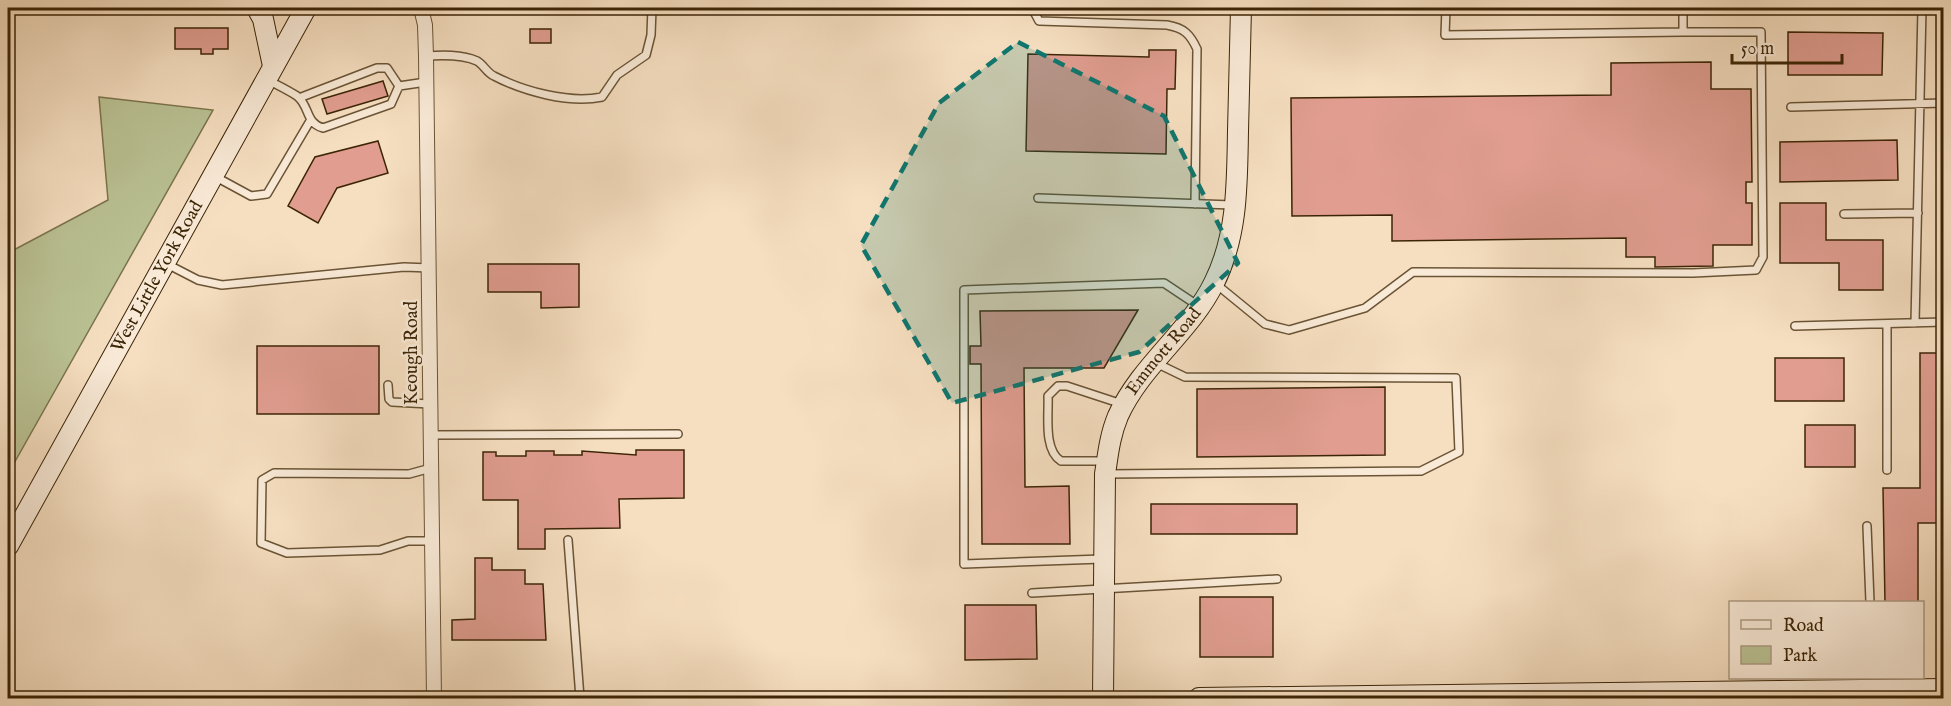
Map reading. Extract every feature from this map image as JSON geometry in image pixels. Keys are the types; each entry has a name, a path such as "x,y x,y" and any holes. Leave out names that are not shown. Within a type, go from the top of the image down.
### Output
{"street":[{"path":"257,8 263,19 269,73"},
{"name":"West Little York Road","path":"8,546 306,8"},
{"name":"Keough Road","path":"421,8 425,25 430,268 434,699"},
{"name":"Emmott Road","path":"1103,699 1106,467 1112,433 1124,405 1154,362 1200,307 1215,282 1230,243 1235,205 1241,8"},
{"path":"1199,699 1515,696 1874,687 1943,689"}],"lane":[{"path":"426,56 447,55 477,61 492,75 533,91 590,100 602,97 617,75 646,55 651,35 652,8"},
{"path":"1032,8 1039,21 1167,25 1182,28 1191,36 1197,49 1195,204"},
{"path":"1683,8 1683,32"},
{"path":"1915,323 1922,8"},
{"path":"1215,282 1265,324 1289,330 1365,308 1413,272 1693,273 1756,270 1763,256 1761,32 1445,35 1446,10"},
{"path":"299,98 376,68 387,68 399,86"},
{"path":"269,73 299,98 310,121 315,126 330,127 391,104 399,86"},
{"path":"399,86 426,82"},
{"path":"1791,107 1944,103"},
{"path":"212,175 251,196 267,194 310,121"},
{"path":"1038,198 1235,205"},
{"path":"1844,214 1917,213"},
{"path":"164,263 198,280 222,285 404,267 430,268"},
{"path":"1105,559 964,564 964,290 1164,283 1200,307"},
{"path":"1795,326 1944,322"},
{"path":"1887,324 1887,470"},
{"path":"1124,405 1067,386 1052,389 1048,396 1050,447 1056,458 1061,461 1106,467 1421,471 1459,452 1455,378 1185,377 1154,362"},
{"path":"388,385 389,399 392,402 430,404"},
{"path":"431,435 678,434"},
{"path":"431,468 409,474 274,473 262,480 261,543 287,553 380,550 408,541 432,542"},
{"path":"1867,526 1870,601"},
{"path":"568,540 580,699"},
{"path":"1942,578 1943,689"},
{"path":"1032,593 1277,579"}],"highlighted area":[{"path":"1018,42 1164,116 1238,263 1139,352 952,403 861,245 939,103"}],"green space":[{"path":"99,97 213,110 8,474 8,253 108,200"}],"building":[{"path":"175,28 228,28 228,49 213,49 213,54 201,54 201,49 175,49"},
{"path":"530,29 551,29 551,43 530,43"},
{"path":"1788,32 1883,33 1882,75 1788,75"},
{"path":"1149,50 1176,50 1175,89 1167,89 1166,154 1026,151 1028,54 1149,57"},
{"path":"1711,62 1711,89 1751,89 1752,182 1746,182 1746,203 1752,203 1752,245 1713,245 1713,266 1655,267 1655,257 1626,257 1626,238 1392,241 1392,215 1292,216 1291,98 1611,95 1611,63"},
{"path":"383,81 388,96 327,114 322,99"},
{"path":"1897,140 1898,180 1780,182 1780,142"},
{"path":"378,141 388,173 337,188 318,223 288,206 315,157"},
{"path":"1780,203 1826,203 1826,240 1883,240 1883,290 1839,290 1839,263 1780,263"},
{"path":"488,264 579,264 579,307 541,308 541,292 488,292"},
{"path":"1138,310 1104,368 1024,368 1025,487 1069,486 1070,544 982,544 981,364 970,364 970,346 981,346 980,311"},
{"path":"257,346 379,346 379,414 257,414"},
{"path":"1920,353 1944,353 1944,523 1918,523 1918,601 1885,601 1883,488 1920,488"},
{"path":"1775,358 1844,358 1844,401 1775,401"},
{"path":"1385,387 1385,455 1197,457 1197,389"},
{"path":"1805,425 1855,425 1855,467 1805,467"},
{"path":"636,450 684,450 684,498 619,499 620,528 545,529 545,549 518,549 518,500 483,500 483,452 496,452 496,456 526,456 526,451 554,451 554,455 582,455 582,451 636,455"},
{"path":"1151,504 1297,504 1297,534 1151,534"},
{"path":"475,558 492,558 492,570 525,570 525,584 543,584 546,640 452,640 452,620 475,619"},
{"path":"1200,597 1273,597 1273,657 1200,657"},
{"path":"965,605 1036,605 1037,659 965,660"}]}
